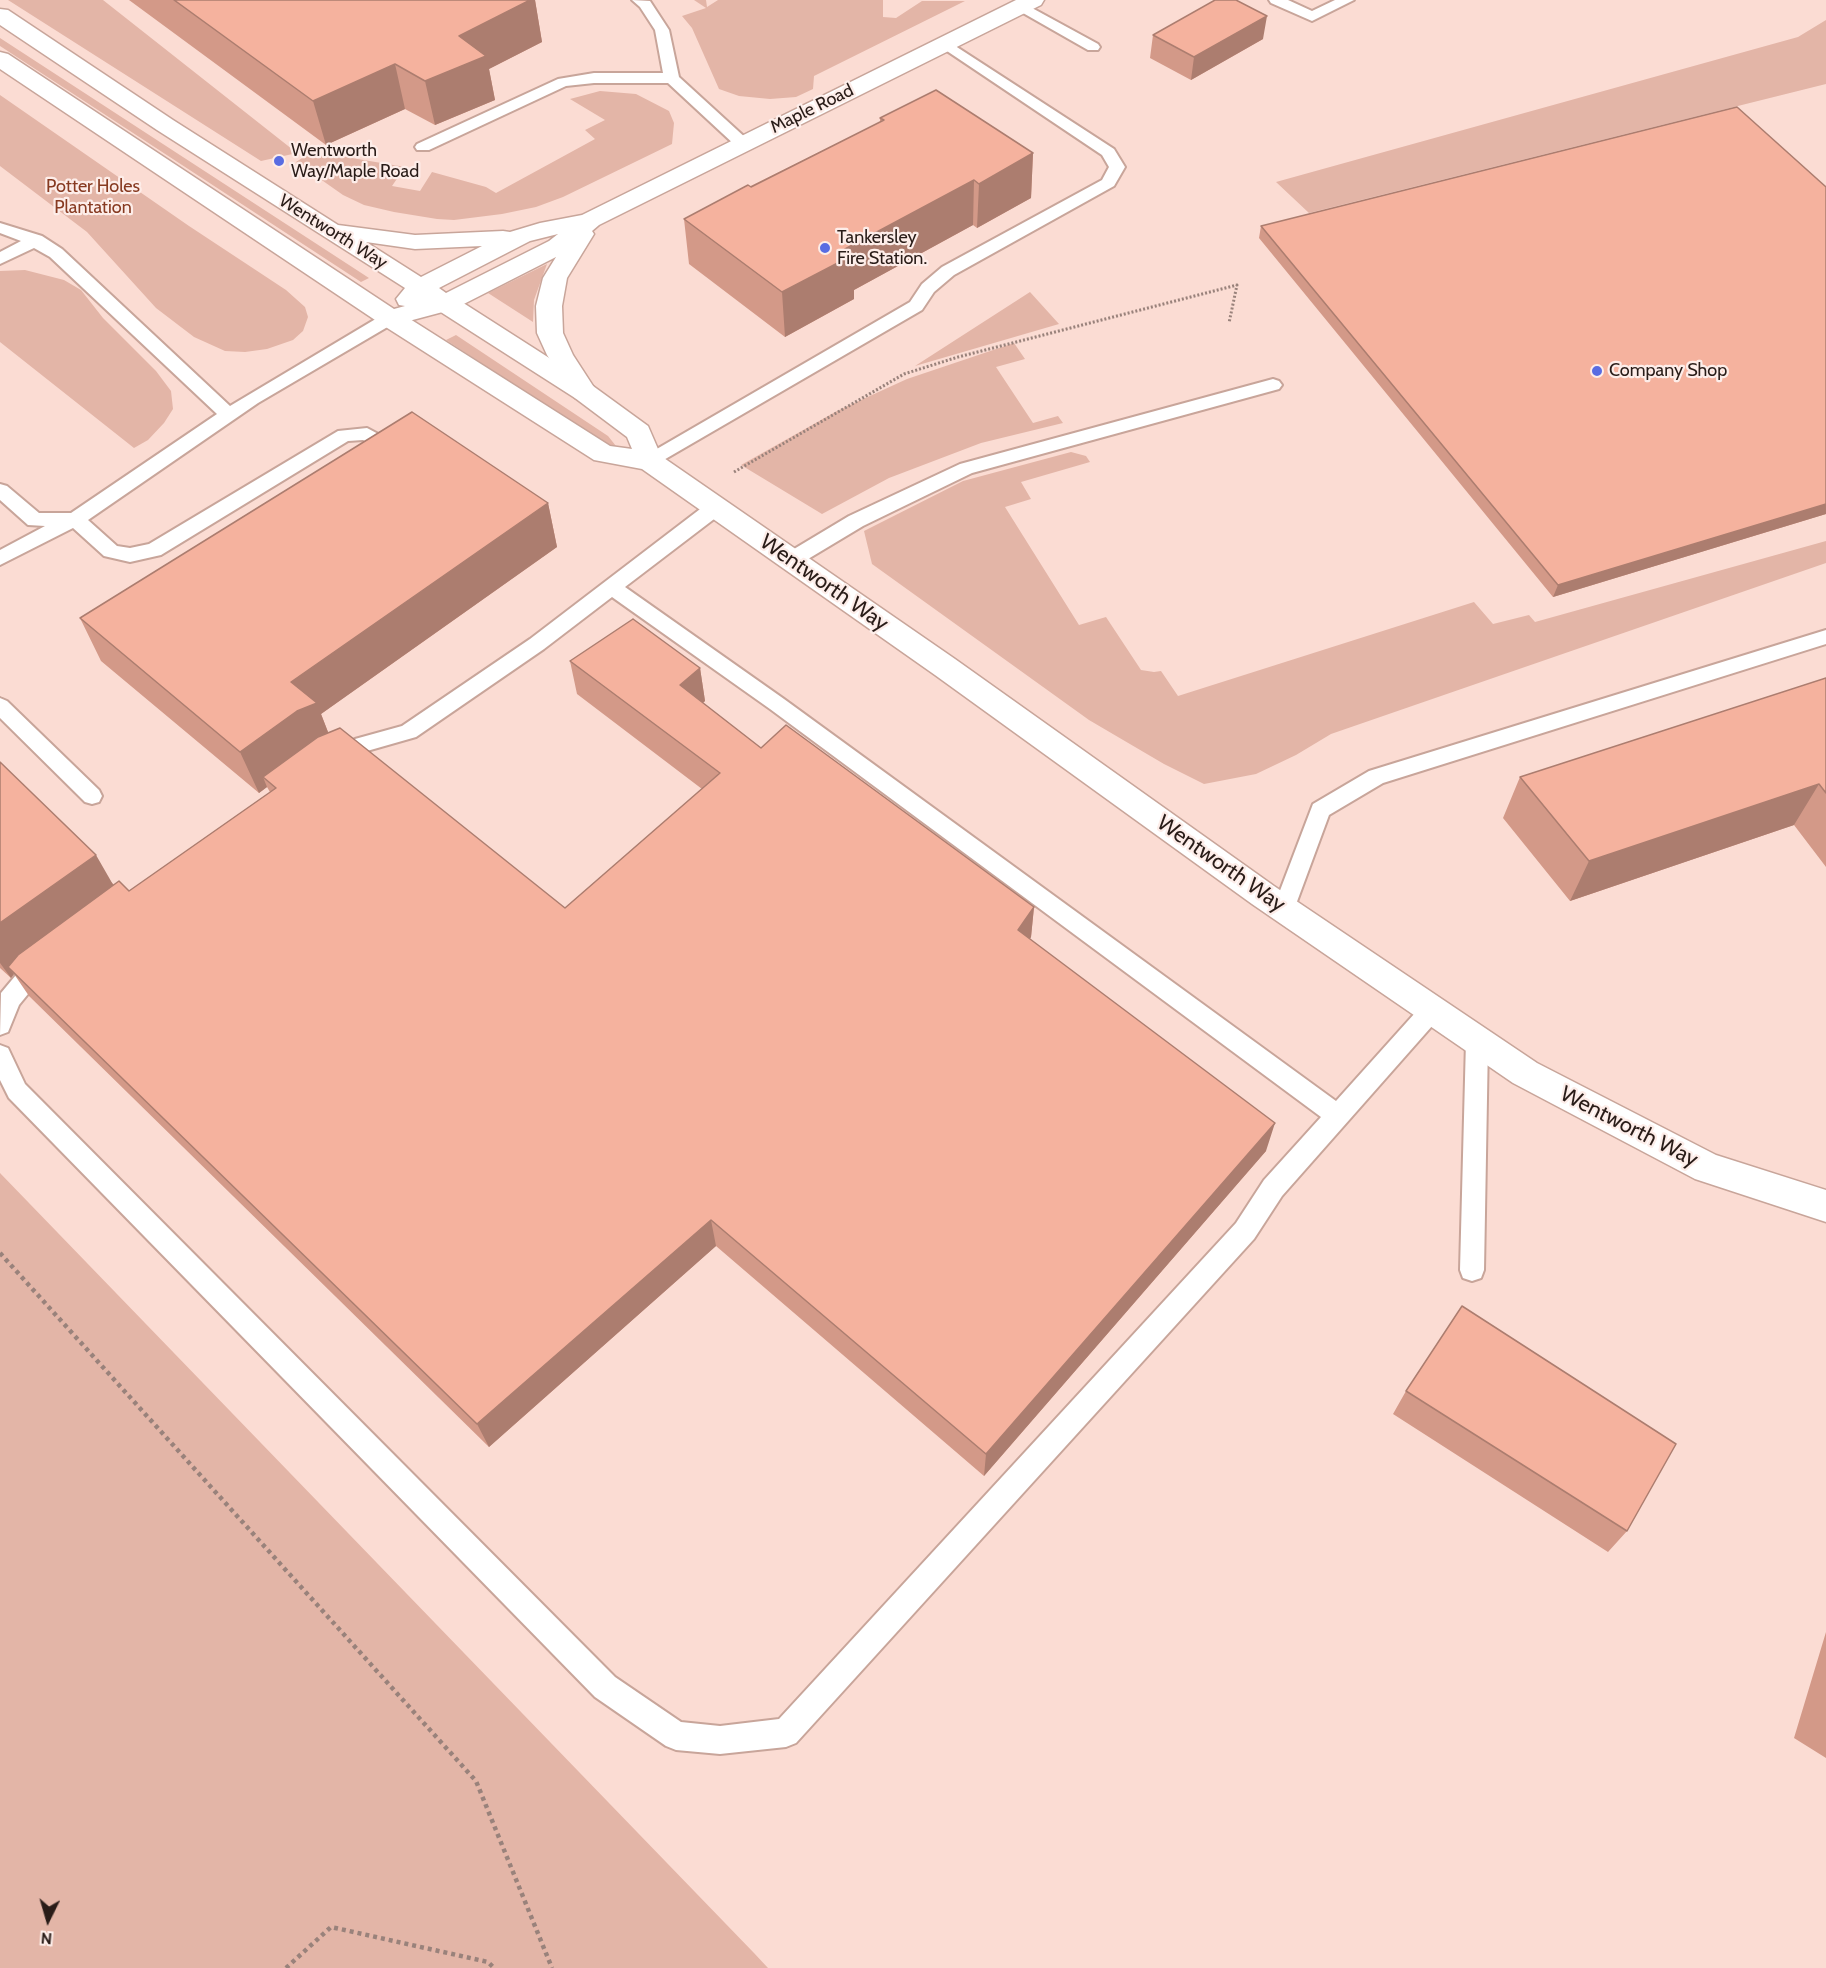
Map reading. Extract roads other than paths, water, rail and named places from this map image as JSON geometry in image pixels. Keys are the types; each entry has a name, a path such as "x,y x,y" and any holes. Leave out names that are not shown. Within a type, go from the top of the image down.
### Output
{"street":[{"name":"Maple Road","path":"390,318 445,303 558,246 591,220 1027,3"},
{"name":"Wentworth Way","path":"0,15 323,227 584,392 639,432 649,461"},
{"name":"Wentworth Way","path":"0,59 390,318 603,454 649,461 1284,909 1525,1073 1707,1168 1826,1206"},
{"name":"Maple Road","path":"390,318 421,287 521,236 591,220"},
{"path":"584,392 560,355 550,333 549,306 555,278 571,248 591,220"},
{"path":"323,227 415,242 452,242 521,236"}],"lane":[{"path":"639,0 645,4 662,30 672,78 742,143"},
{"path":"1276,0 1312,17 1347,0"},
{"path":"1027,3 1093,47"},
{"path":"649,461 916,306 928,288 948,271 1108,183 1118,167 1108,152 946,44"},
{"path":"423,147 563,82 594,78 672,78"},
{"path":"0,228 36,240 56,253 229,415"},
{"path":"0,259 36,240"},
{"path":"0,558 75,519 229,415 390,318"},
{"path":"791,560 856,521 966,468 1273,385"},
{"path":"0,490 34,520 75,519 111,550 130,555 154,550 344,435 367,434 376,440"},
{"path":"322,761 362,745 409,732 537,644 715,507"},
{"path":"610,587 786,711 1338,1116"},
{"path":"1284,909 1320,810 1376,777 1826,637"},
{"path":"0,706 92,796"},
{"path":"0,1025 9,1000 29,976 57,955"},
{"path":"0,1055 17,1091 605,1687 676,1736 720,1740 786,1733 1245,1231 1274,1188 1432,1010"},
{"path":"1472,1270 1477,1041"}],"place":[{"name":"Wentworth Way/Maple Road","path":"279,161"},
{"name":"Tankersley Fire Station.","path":"825,248"},
{"name":"Company Shop","path":"1597,371"}],"park label":[{"name":"Potter Holes Plantation","path":"93,198"}]}
